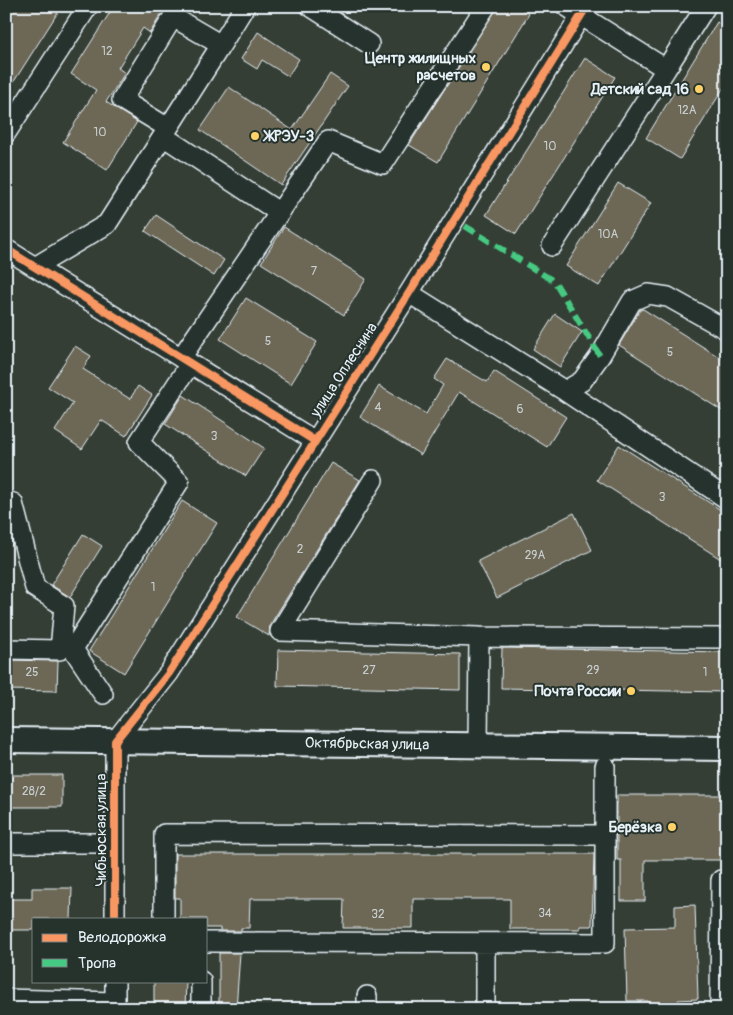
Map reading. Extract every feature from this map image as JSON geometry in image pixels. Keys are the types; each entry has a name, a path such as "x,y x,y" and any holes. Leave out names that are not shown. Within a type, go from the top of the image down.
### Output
{"main road":[{"name":"Октябрьская улица","path":"6,740 727,748"}],"street":[{"path":"6,133 88,6"},
{"path":"35,267 107,224 245,6"},
{"path":"310,6 370,44"},
{"path":"103,694 73,649 179,482 139,442 186,361 328,141 384,164 486,6"},
{"path":"552,246 706,6"},
{"path":"578,9 666,69"},
{"name":"улица Оплеснина","path":"114,741 169,673 409,293 578,9"},
{"path":"221,44 173,17 122,100 280,213"},
{"path":"6,249 315,441"},
{"path":"409,293 565,391 727,498"},
{"path":"565,391 582,381 600,356 632,301 648,294 668,296 727,330"},
{"path":"373,480 280,631 479,637 727,638"},
{"path":"6,501 13,503 35,588 64,606 60,650 6,649"},
{"path":"478,745 479,637"},
{"name":"Чибьюская улица","path":"114,741 115,918"},
{"path":"208,942 605,943 605,766"},
{"path":"164,918 164,834 605,834"},
{"path":"6,843 115,843"},
{"path":"720,1009 721,880 727,880"},
{"path":"485,943 485,1009"},
{"path":"6,1000 115,1006 115,982"},
{"path":"201,982 201,1009"}],"building":[{"path":"10,6 62,6 6,94 6,12"},
{"path":"114,6 170,6 163,11 150,33 143,28 118,68 125,73 106,102 137,122 107,170 63,142 96,90 71,74"},
{"path":"497,6 517,6 529,14 438,162 409,145"},
{"path":"717,22 727,28 727,82 680,159 646,138"},
{"path":"258,32 299,59 288,76 262,60 257,69 241,59"},
{"path":"585,58 615,77 516,234 486,215"},
{"name":"ЖРЭУ-3","path":"330,74 348,86 281,185 200,130 229,87 292,130"},
{"path":"618,183 651,203 599,286 566,266"},
{"path":"156,215 224,260 214,276 145,231"},
{"path":"284,227 366,279 344,315 261,263"},
{"path":"246,298 317,342 291,384 220,339"},
{"path":"643,309 727,362 727,414 619,345 640,310"},
{"path":"555,314 582,332 560,367 533,349"},
{"path":"75,346 91,356 83,369 130,399 138,386 152,395 126,436 101,420 82,449 55,431 73,403 48,387"},
{"path":"447,359 487,382 494,371 566,417 547,447 459,392 421,455 360,417 379,386 426,414 443,385 434,379"},
{"path":"183,395 264,448 246,476 165,424"},
{"path":"619,445 727,514 727,563 597,480"},
{"path":"331,463 360,480 270,625 269,636 237,617"},
{"path":"182,501 217,523 124,673 89,651"},
{"path":"574,513 592,550 497,598 478,561"},
{"path":"83,534 102,546 70,597 51,585"},
{"path":"502,648 727,652 727,692 501,688"},
{"path":"278,650 460,654 460,690 277,686"},
{"path":"6,660 58,661 57,691 6,690"},
{"path":"6,775 62,775 62,807 6,807"},
{"name":"Берёзка","path":"617,795 727,795 727,860 645,860 645,901 621,901 621,860 617,860"},
{"path":"175,854 594,854 592,926 580,926 580,929 510,929 510,899 413,899 413,928 343,928 344,899 250,899 249,928 241,928 241,931 220,931 220,928 208,928 208,918 180,918 180,898 175,898"},
{"path":"32,888 72,888 71,918 32,918 32,930 6,930 6,899 32,899"},
{"path":"695,905 698,999 678,1000 678,1004 648,1005 648,1001 627,1001 625,928 675,927 675,906"},
{"path":"219,953 240,953 236,1009 219,1009"},
{"path":"154,982 186,982 185,1009 154,1009"}],"marked path":[{"path":"465,226 555,282 600,356"}],"cycle path":[{"path":"115,918 115,741 169,673 409,293 587,6"},
{"path":"6,249 315,441"}],"place":[{"name":"Центр жилищных расчетов","path":"486,67"},
{"name":"Детский сад 16","path":"699,89"},
{"name":"ЖРЭУ-3","path":"255,136"},
{"name":"Почта России","path":"631,691"},
{"name":"Берёзка","path":"672,827"}]}
